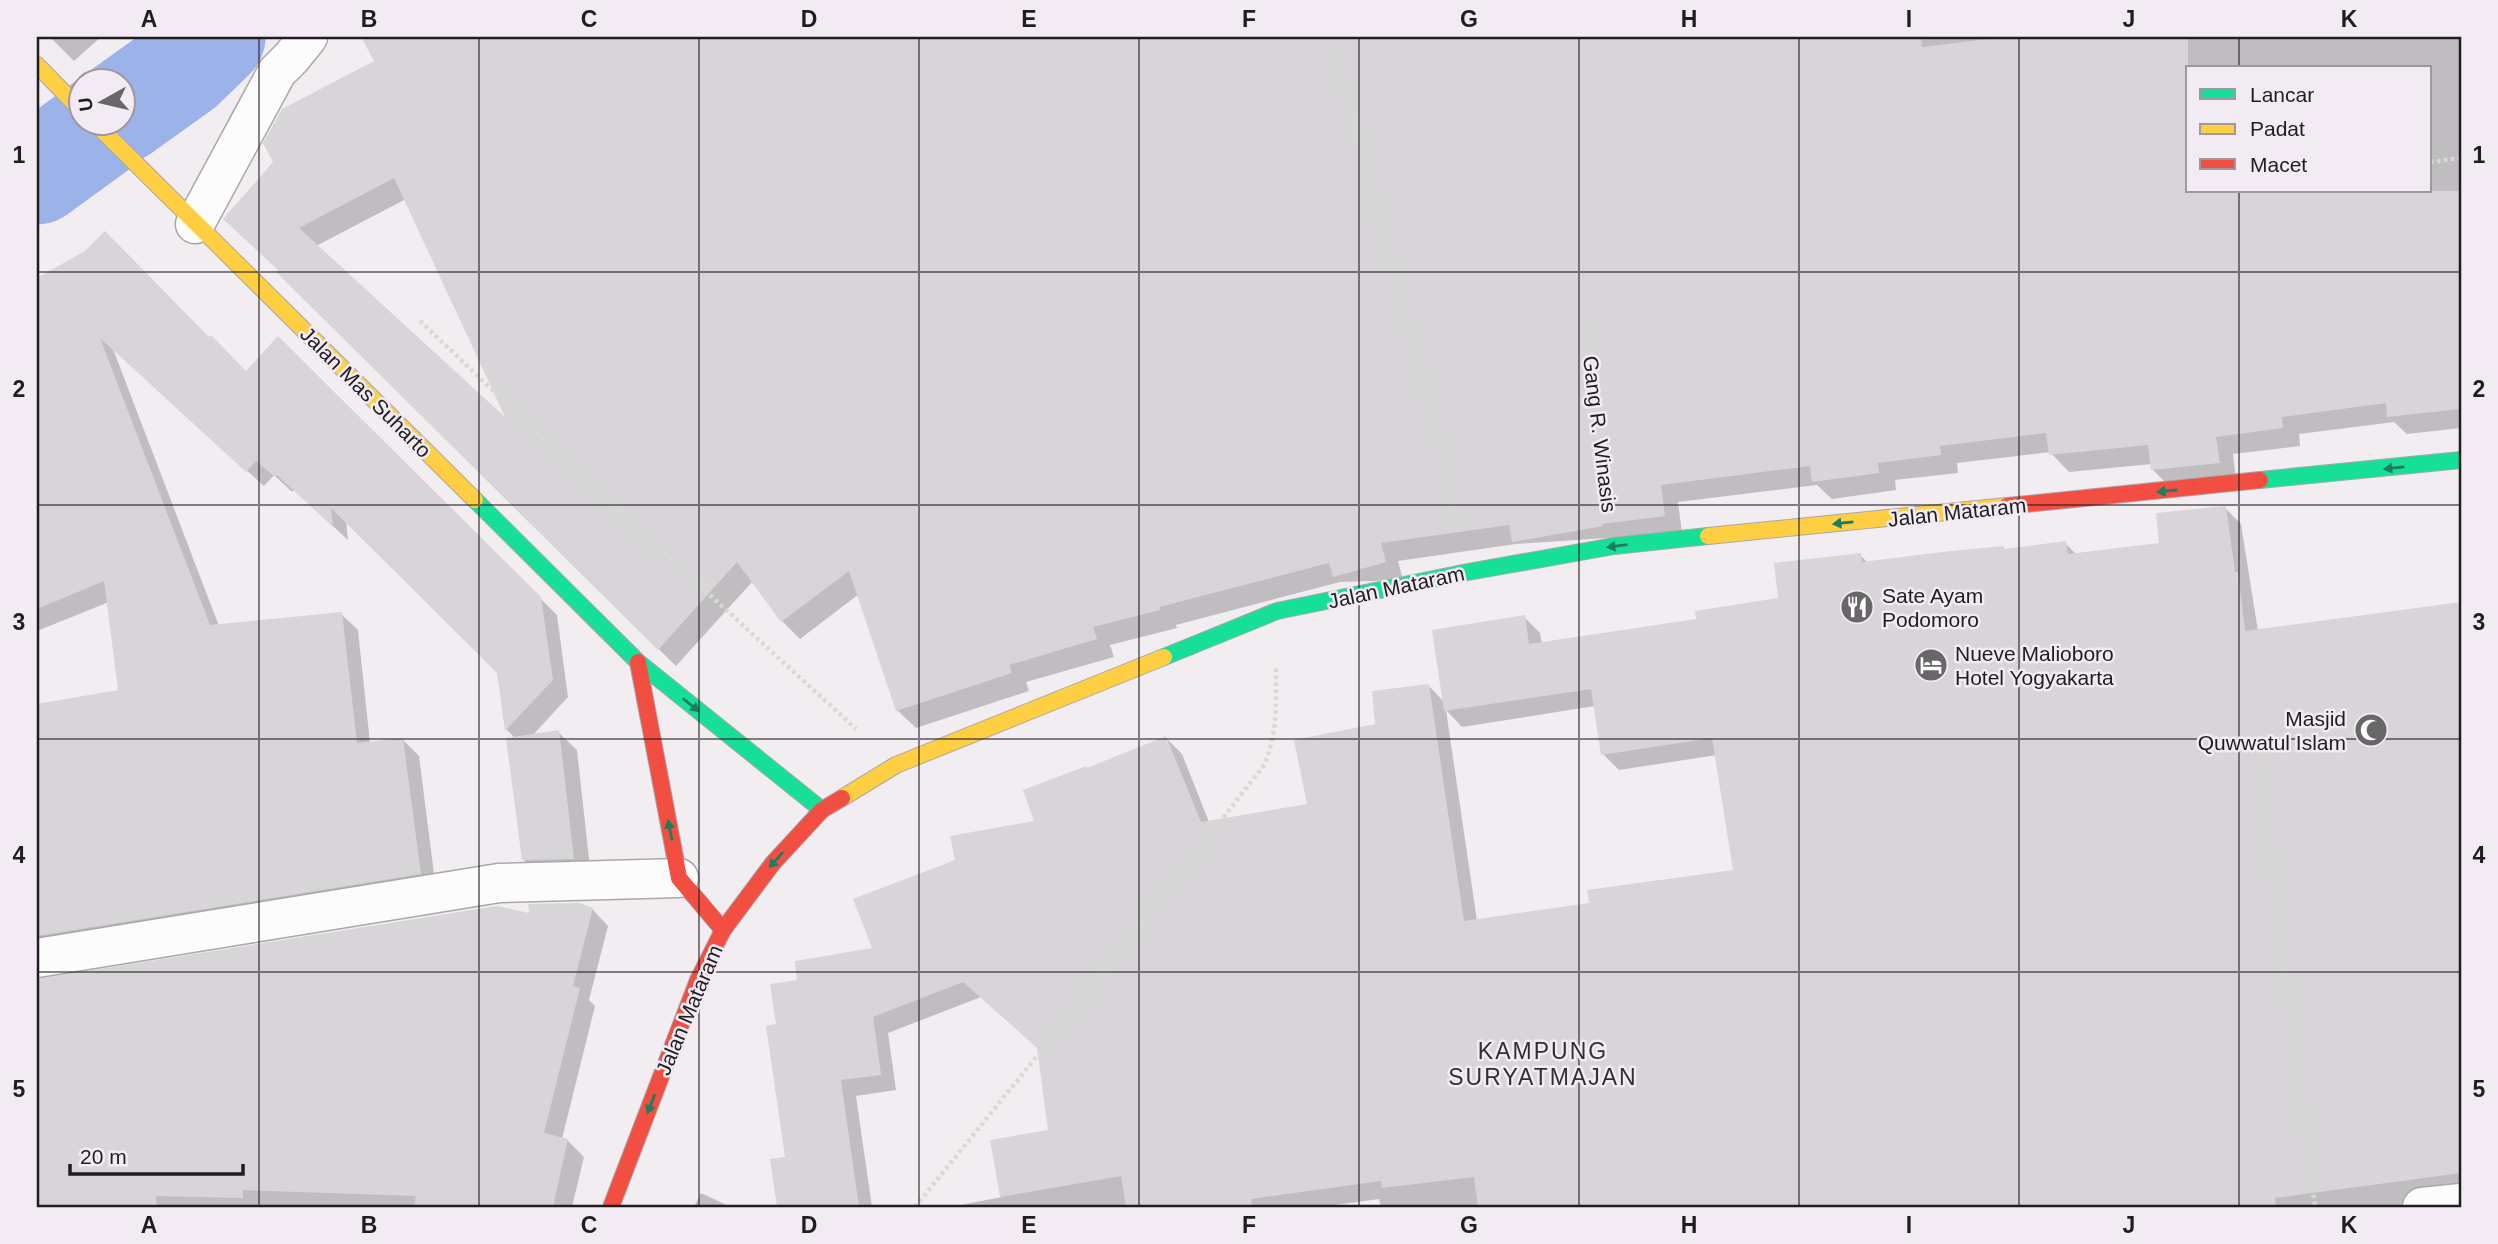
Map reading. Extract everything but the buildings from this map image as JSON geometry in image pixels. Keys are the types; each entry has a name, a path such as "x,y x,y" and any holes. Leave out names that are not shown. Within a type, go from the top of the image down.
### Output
{"main road":[{"path":"37,65 66,95"},
{"name":"Jalan Mas Suharto","path":"108,136 638,662 822,810"},
{"name":"Jalan Mataram","path":"611,1207 698,980 723,930 773,863 822,810 896,765 1277,611 1468,572 1614,546 2461,460"},
{"path":"638,662 679,878 723,930"}],"street":[{"path":"184,213 277,72 308,37"},
{"path":"37,958 499,883 679,878"},
{"path":"2422,1207 2461,1203"}],"path":[{"path":"1331,37 1447,472"},
{"path":"2432,162 2461,158"},
{"path":"420,321 637,528 857,730"},
{"name":"Gang R. Winasis","path":"1586,322 1614,546"},
{"path":"915,1207 1046,1045 1265,764 1274,740 1276,725 1277,611"},
{"path":"2258,764 2315,1207"}],"waterway":[{"path":"136,101 182,68 214,37"},
{"path":"37,173 88,136"}],"traffic: fast":[{"path":"2260,480 2461,460"},
{"path":"475,500 638,662 822,810"},
{"path":"1164,657 1277,611 1468,572 1614,546 1708,536"}],"traffic: slow":[{"path":"37,65 66,95"},
{"path":"108,136 475,500"},
{"path":"1708,536 2007,506"},
{"path":"842,798 896,765 1164,657"}],"traffic: jam":[{"path":"2007,506 2260,480"},
{"path":"638,662 679,878 723,930"},
{"path":"611,1207 698,980 723,930 773,863 822,810 842,798"}],"place":[{"name":"Sate Ayam Podomoro","path":"1857,607"},
{"name":"Nueve Malioboro Hotel Yogyakarta","path":"1931,665"},
{"name":"Masjid Quwwatul Islam","path":"2371,730"}],"district":[{"name":"KAMPUNG SURYATMAJAN","path":"1543,1064"}]}
